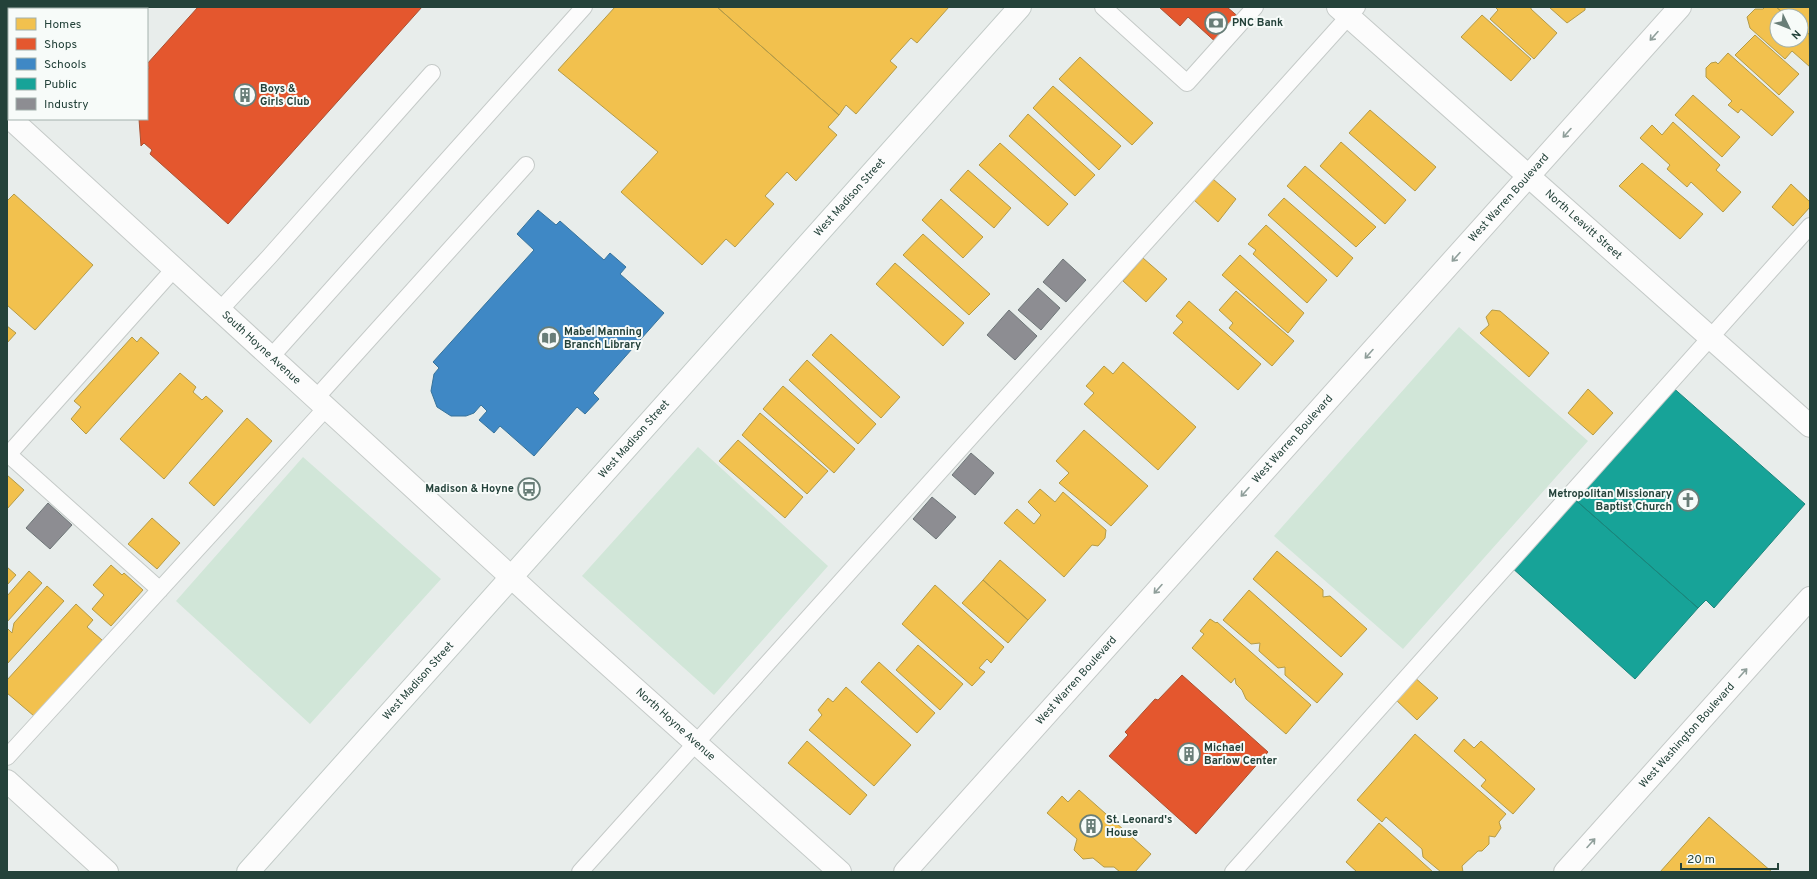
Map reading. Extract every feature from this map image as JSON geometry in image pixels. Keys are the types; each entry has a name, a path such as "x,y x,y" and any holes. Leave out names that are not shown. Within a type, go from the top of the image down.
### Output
{"street":[{"name":"West Madison Street","path":"248,872 1020,7"},
{"name":"West Warren Boulevard","path":"905,872 1680,7"},
{"name":"North Leavitt Street","path":"1348,10 1529,176 1810,426"},
{"name":"South Hoyne Avenue","path":"12,120 512,577"},
{"name":"North Hoyne Avenue","path":"512,577 840,872"},
{"name":"West Washington Boulevard","path":"1565,872 1810,598"},
{"path":"7,781 108,872"}],"lane":[{"path":"271,357 584,7"},
{"path":"1103,7 1187,83 1255,7"},
{"path":"580,872 1348,10"},
{"path":"220,310 275,251 432,73"},
{"path":"7,757 160,590 526,165"},
{"path":"1233,872 1810,226"},
{"path":"160,590 8,455 174,268"}],"green space":[{"path":"1459,327 1588,441 1403,649 1274,536"},
{"path":"698,447 828,566 714,695 582,576"},
{"path":"303,457 441,579 310,724 176,601"}],"building: Homes":[{"path":"615,7 717,7 839,115 828,127 837,135 796,181 787,172 765,196 774,204 735,247 726,239 702,265 621,192 658,152 558,70"},
{"path":"717,7 949,7 917,43 911,38 890,61 897,67 856,114 846,105 839,115"},
{"path":"1495,7 1531,7 1531,9 1557,33 1534,59 1490,19 1498,10"},
{"path":"1549,7 1585,7 1585,10 1567,23"},
{"path":"1765,7 1777,8 1769,8 1769,45 1750,28 1747,17 1755,9 1763,9"},
{"path":"1776,7 1810,7 1810,33 1809,34 1809,8"},
{"path":"1482,15 1531,59 1511,81 1461,37"},
{"path":"1809,34 1810,67 1792,51 1785,59 1773,48 1809,48"},
{"path":"1755,35 1799,74 1779,95 1735,55"},
{"path":"1728,53 1794,112 1772,136 1741,109 1738,113 1728,105 1732,101 1706,77 1706,68 1711,63 1716,62 1718,64"},
{"path":"1080,57 1153,123 1132,145 1059,79"},
{"path":"1053,86 1121,146 1099,170 1033,108"},
{"path":"1693,95 1740,137 1722,157 1675,115"},
{"path":"1370,110 1436,167 1415,191 1349,133"},
{"path":"1028,114 1095,175 1075,196 1009,136"},
{"path":"1673,122 1720,165 1716,170 1741,192 1723,212 1691,182 1687,187 1667,169 1670,165 1640,138 1652,125 1662,135"},
{"path":"1341,142 1406,200 1385,224 1320,166"},
{"path":"1000,143 1068,204 1048,226 979,165"},
{"path":"1642,163 1703,214 1680,239 1619,186"},
{"path":"1305,166 1376,227 1356,247 1287,186"},
{"path":"968,170 1011,208 994,228 950,190"},
{"path":"1213,179 1236,199 1218,222 1194,200"},
{"path":"1791,184 1810,202 1810,207 1793,226 1772,207"},
{"path":"14,194 93,265 35,330 7,305 7,201"},
{"path":"1284,198 1353,258 1337,277 1268,215"},
{"path":"941,199 983,237 963,258 922,220"},
{"path":"1266,225 1327,280 1307,303 1253,254 1256,250 1248,244"},
{"path":"923,234 990,294 969,315 903,255"},
{"path":"1240,255 1304,313 1288,333 1222,275"},
{"path":"1143,258 1167,279 1146,302 1123,281"},
{"path":"895,263 964,323 943,346 876,284"},
{"path":"1236,291 1294,341 1272,366 1229,328 1233,323 1219,310"},
{"path":"1189,301 1261,364 1238,390 1173,333 1183,322 1176,316"},
{"path":"1492,310 1500,311 1549,353 1529,377 1480,333 1489,325 1486,317"},
{"path":"7,326 16,333 7,343"},
{"path":"831,334 900,397 881,418 812,355"},
{"path":"132,337 137,342 141,337 159,353 86,434 71,419 81,407 74,401"},
{"path":"807,360 876,424 858,444 789,380"},
{"path":"1123,362 1196,427 1158,470 1084,404 1094,393 1086,386 1104,366 1113,374"},
{"path":"180,373 196,387 193,392 202,400 206,396 223,411 164,479 120,439"},
{"path":"783,386 855,449 834,473 763,409"},
{"path":"1588,389 1613,413 1593,435 1568,413"},
{"path":"760,413 828,471 807,494 742,435"},
{"path":"247,418 272,441 214,506 189,483"},
{"path":"1084,430 1148,486 1111,526 1059,483 1069,473 1056,461"},
{"path":"738,440 803,497 785,518 719,461"},
{"path":"7,475 24,490 7,509"},
{"path":"1040,489 1055,502 1063,492 1106,530 1105,538 1098,546 1092,545 1064,577 1004,523 1017,509 1034,524 1041,515 1028,502"},
{"path":"152,518 180,543 157,569 128,544"},
{"path":"1277,551 1323,590 1323,597 1330,596 1367,629 1341,657 1253,579"},
{"path":"1000,560 1046,600 1028,620 983,580"},
{"path":"111,565 122,575 124,573 143,590 111,626 92,609 104,595 93,585"},
{"path":"7,567 16,575 7,585"},
{"path":"29,571 42,583 7,622 7,596"},
{"path":"983,580 1028,620 1008,643 962,603"},
{"path":"935,585 1004,647 991,663 987,659 979,668 985,672 972,686 902,624"},
{"path":"47,586 64,601 7,664 7,628 12,633 14,623"},
{"path":"1249,590 1343,674 1317,703 1285,675 1285,667 1278,668 1259,651 1260,643 1251,644 1223,620"},
{"path":"76,604 93,620 87,627 102,640 34,716 7,693 7,680"},
{"path":"1210,619 1216,623 1217,622 1311,705 1286,734 1246,699 1242,690 1236,684 1235,678 1231,683 1192,648 1204,634 1200,631"},
{"path":"918,645 963,684 940,710 896,670"},
{"path":"879,662 935,713 917,733 861,682"},
{"path":"1413,676 1438,698 1417,720 1394,698"},
{"path":"846,687 911,745 874,786 809,730 822,715 818,710 828,698 833,702"},
{"path":"1415,734 1506,814 1499,822 1501,828 1495,837 1489,836 1489,844 1482,851 1478,851 1462,866 1463,872 1441,872 1423,857 1422,849 1386,817 1382,822 1357,800"},
{"path":"1464,739 1474,748 1481,741 1535,789 1513,814 1481,786 1486,780 1454,751"},
{"path":"807,741 867,795 850,815 788,763"},
{"name":"St. Leonard's House","path":"1079,790 1151,854 1135,872 1120,872 1114,867 1104,867 1093,858 1083,859 1074,850 1077,839 1047,813 1062,796 1068,802"},
{"path":"1709,817 1772,872 1660,872"},
{"path":"1379,823 1433,872 1357,872 1346,862"}],"building: Shops":[{"name":"Boys & Girls Club","path":"198,7 422,7 228,224 150,154 152,150 144,143 141,146 139,120 148,120 148,63"},
{"name":"PNC Bank","path":"1159,7 1227,7 1241,19 1219,45 1188,17 1180,26"},
{"name":"Michael Barlow Center","path":"1182,675 1268,752 1196,834 1109,756 1128,735 1125,732 1155,699 1158,700"}],"building: Schools":[{"name":"Mabel Manning Branch Library","path":"538,210 556,225 560,221 604,260 610,253 626,267 620,274 664,313 593,393 599,399 585,414 577,407 534,456 500,426 494,433 479,420 487,411 481,405 474,413 466,416 451,416 437,407 431,391 434,374 439,368 433,362 534,250 517,234"}],"building: Public":[{"name":"Metropolitan Missionary Baptist Church","path":"1670,385 1805,504 1714,608 1706,600 1698,608 1571,496"},
{"path":"1571,496 1698,608 1635,679 1510,566"}],"building: Industry":[{"path":"1063,259 1086,280 1066,302 1043,282"},
{"path":"1038,288 1060,308 1041,330 1018,310"},
{"path":"1009,310 1037,336 1015,360 987,335"},
{"path":"971,453 994,473 975,495 952,475"},
{"path":"932,497 956,517 936,539 913,519"},
{"path":"48,503 72,525 50,549 26,528"}],"place":[{"name":"PNC Bank","path":"1216,23"},
{"name":"Boys & Girls Club","path":"245,95"},
{"name":"Mabel Manning Branch Library","path":"549,338"},
{"name":"Madison & Hoyne","path":"529,489"},
{"name":"Metropolitan Missionary Baptist Church","path":"1688,500"},
{"name":"Michael Barlow Center","path":"1189,754"},
{"name":"St. Leonard's House","path":"1091,826"}]}
